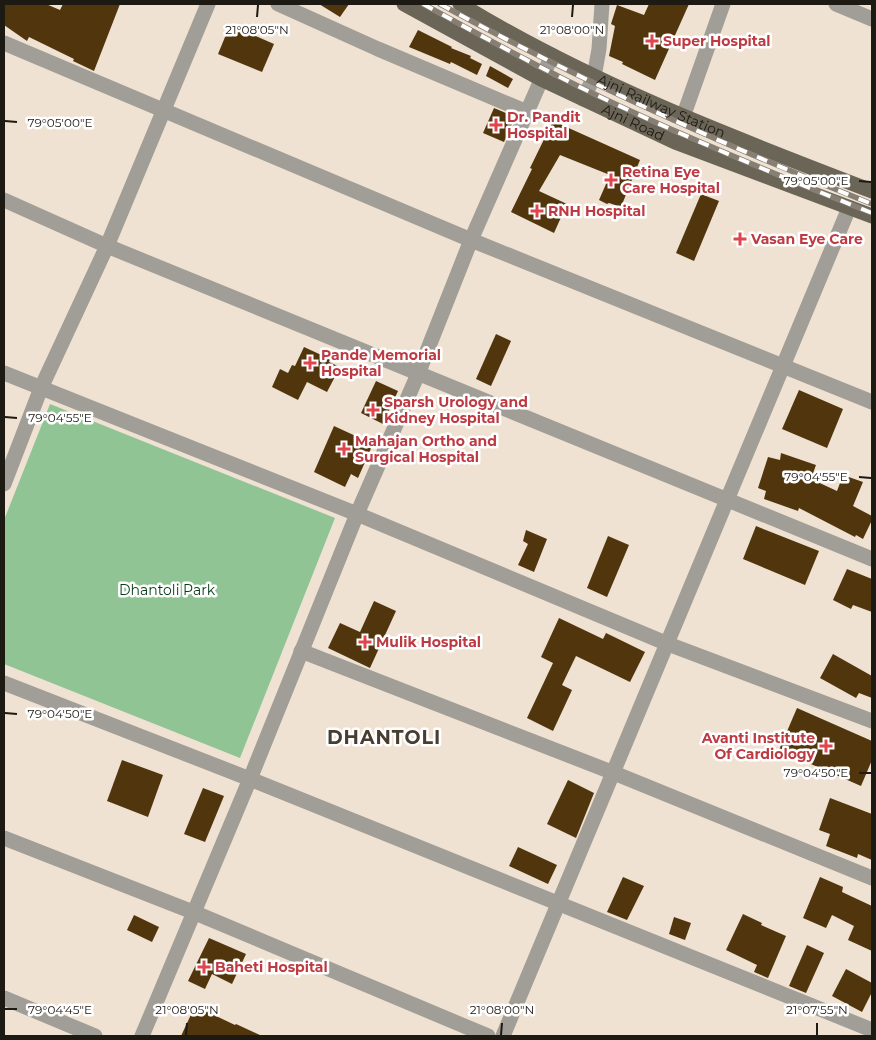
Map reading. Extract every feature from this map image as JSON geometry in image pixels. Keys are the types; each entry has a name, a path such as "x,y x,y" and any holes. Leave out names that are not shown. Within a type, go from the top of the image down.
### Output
{"main road":[{"name":"Ajni Road","path":"404,4 541,79 674,142 872,216"},
{"name":"Ajni Railway Station","path":"460,4 499,28 594,77 683,117 872,191"}],"street":[{"path":"4,484 41,388 107,246 208,4"},
{"path":"278,4 527,112"},
{"path":"583,99 594,77 599,49 602,4"},
{"path":"683,117 722,4"},
{"path":"836,4 872,19"},
{"path":"4,43 471,240 872,402"},
{"path":"142,1036 250,779 357,514 418,374 471,240 552,55"},
{"path":"4,200 107,246 872,559"},
{"path":"503,1036 849,208"},
{"path":"4,372 357,514 668,644 872,720"},
{"path":"302,651 614,773 872,878"},
{"path":"4,683 250,779 559,904 871,1025"},
{"path":"4,838 193,912 488,1036"},
{"path":"4,998 95,1036"}],"green space":[{"name":"Dhantoli Park","path":"50,404 335,518 240,758 4,664 4,520"}],"building":[{"path":"4,4 46,4 60,10 63,4 120,4 94,71 29,37 27,41 4,25"},
{"path":"319,4 349,4 340,17"},
{"path":"649,4 689,4 655,80 609,56 615,26 611,24 617,5 644,15"},
{"path":"230,25 274,44 262,72 218,54"},
{"path":"418,30 451,48 471,56 470,58 482,64 477,75 451,62 450,64 409,47"},
{"path":"490,66 513,79 508,88 486,76"},
{"path":"494,108 515,117 504,142 483,133"},
{"path":"553,121 640,160 621,207 599,200 610,175 560,155 539,191 567,204 554,233 511,212"},
{"path":"701,194 719,201 694,261 676,253"},
{"path":"496,334 511,341 491,386 476,379"},
{"path":"304,347 330,359 329,362 340,367 327,392 307,382 298,400 272,387 280,369 288,373 292,365 295,366"},
{"path":"376,381 398,391 383,424 361,413"},
{"path":"799,390 843,409 827,448 782,429"},
{"path":"334,426 373,444 358,478 351,474 345,487 314,472"},
{"path":"781,453 816,465 811,479 837,491 843,475 863,482 853,506 872,516 863,539 856,535 855,537 799,508 798,511 764,499 766,491 758,488 768,457 780,460"},
{"path":"756,526 819,551 805,585 743,559"},
{"path":"526,530 547,539 534,572 518,565 528,544 523,541"},
{"path":"608,536 629,545 607,597 587,588"},
{"path":"847,569 872,579 872,612 853,605 851,609 833,600"},
{"path":"374,601 396,611 370,668 328,648 340,623 360,632"},
{"path":"559,618 603,639 606,633 645,652 630,682 576,656 562,685 572,690 553,731 527,718 553,663 541,657"},
{"path":"833,654 872,676 872,698 859,693 856,698 820,678"},
{"path":"797,708 872,741 872,760 861,786 779,750"},
{"path":"122,760 163,775 148,817 107,801"},
{"path":"568,780 594,793 576,838 547,824"},
{"path":"203,788 224,796 205,842 184,834"},
{"path":"830,798 872,814 872,860 858,854 857,858 826,846 830,834 819,830"},
{"path":"518,847 557,865 548,884 509,866"},
{"path":"623,877 644,886 627,920 607,912"},
{"path":"820,877 843,887 842,892 872,906 872,951 848,940 854,926 832,915 826,928 803,918"},
{"path":"743,914 762,923 761,925 786,936 768,978 754,972 757,965 726,950"},
{"path":"134,915 159,927 152,942 127,930"},
{"path":"674,917 691,923 685,940 669,934"},
{"path":"209,938 246,954 232,984 212,974 205,989 188,981"},
{"path":"807,945 824,953 806,993 789,986"},
{"path":"846,969 872,983 872,992 862,1012 832,996"},
{"path":"195,1006 235,1025 262,1036 181,1036"}],"railway":[{"path":"423,4 540,67 611,102 741,159 872,213"},
{"path":"440,4 599,86 761,159 872,204"}],"place":[{"name":"Super Hospital","path":"652,41"},
{"name":"Dr. Pandit Hospital","path":"496,125"},
{"name":"Retina Eye Care Hospital","path":"611,180"},
{"name":"RNH Hospital","path":"537,211"},
{"name":"Vasan Eye Care","path":"740,239"},
{"name":"Pande Memorial Hospital","path":"310,363"},
{"name":"Sparsh Urology and Kidney Hospital","path":"373,410"},
{"name":"Mahajan Ortho and Surgical Hospital","path":"344,449"},
{"name":"Mulik Hospital","path":"365,642"},
{"name":"Avanti Institute Of Cardiology","path":"826,746"},
{"name":"Baheti Hospital","path":"204,967"}],"district":[{"name":"DHANTOLI","path":"384,737"}]}
